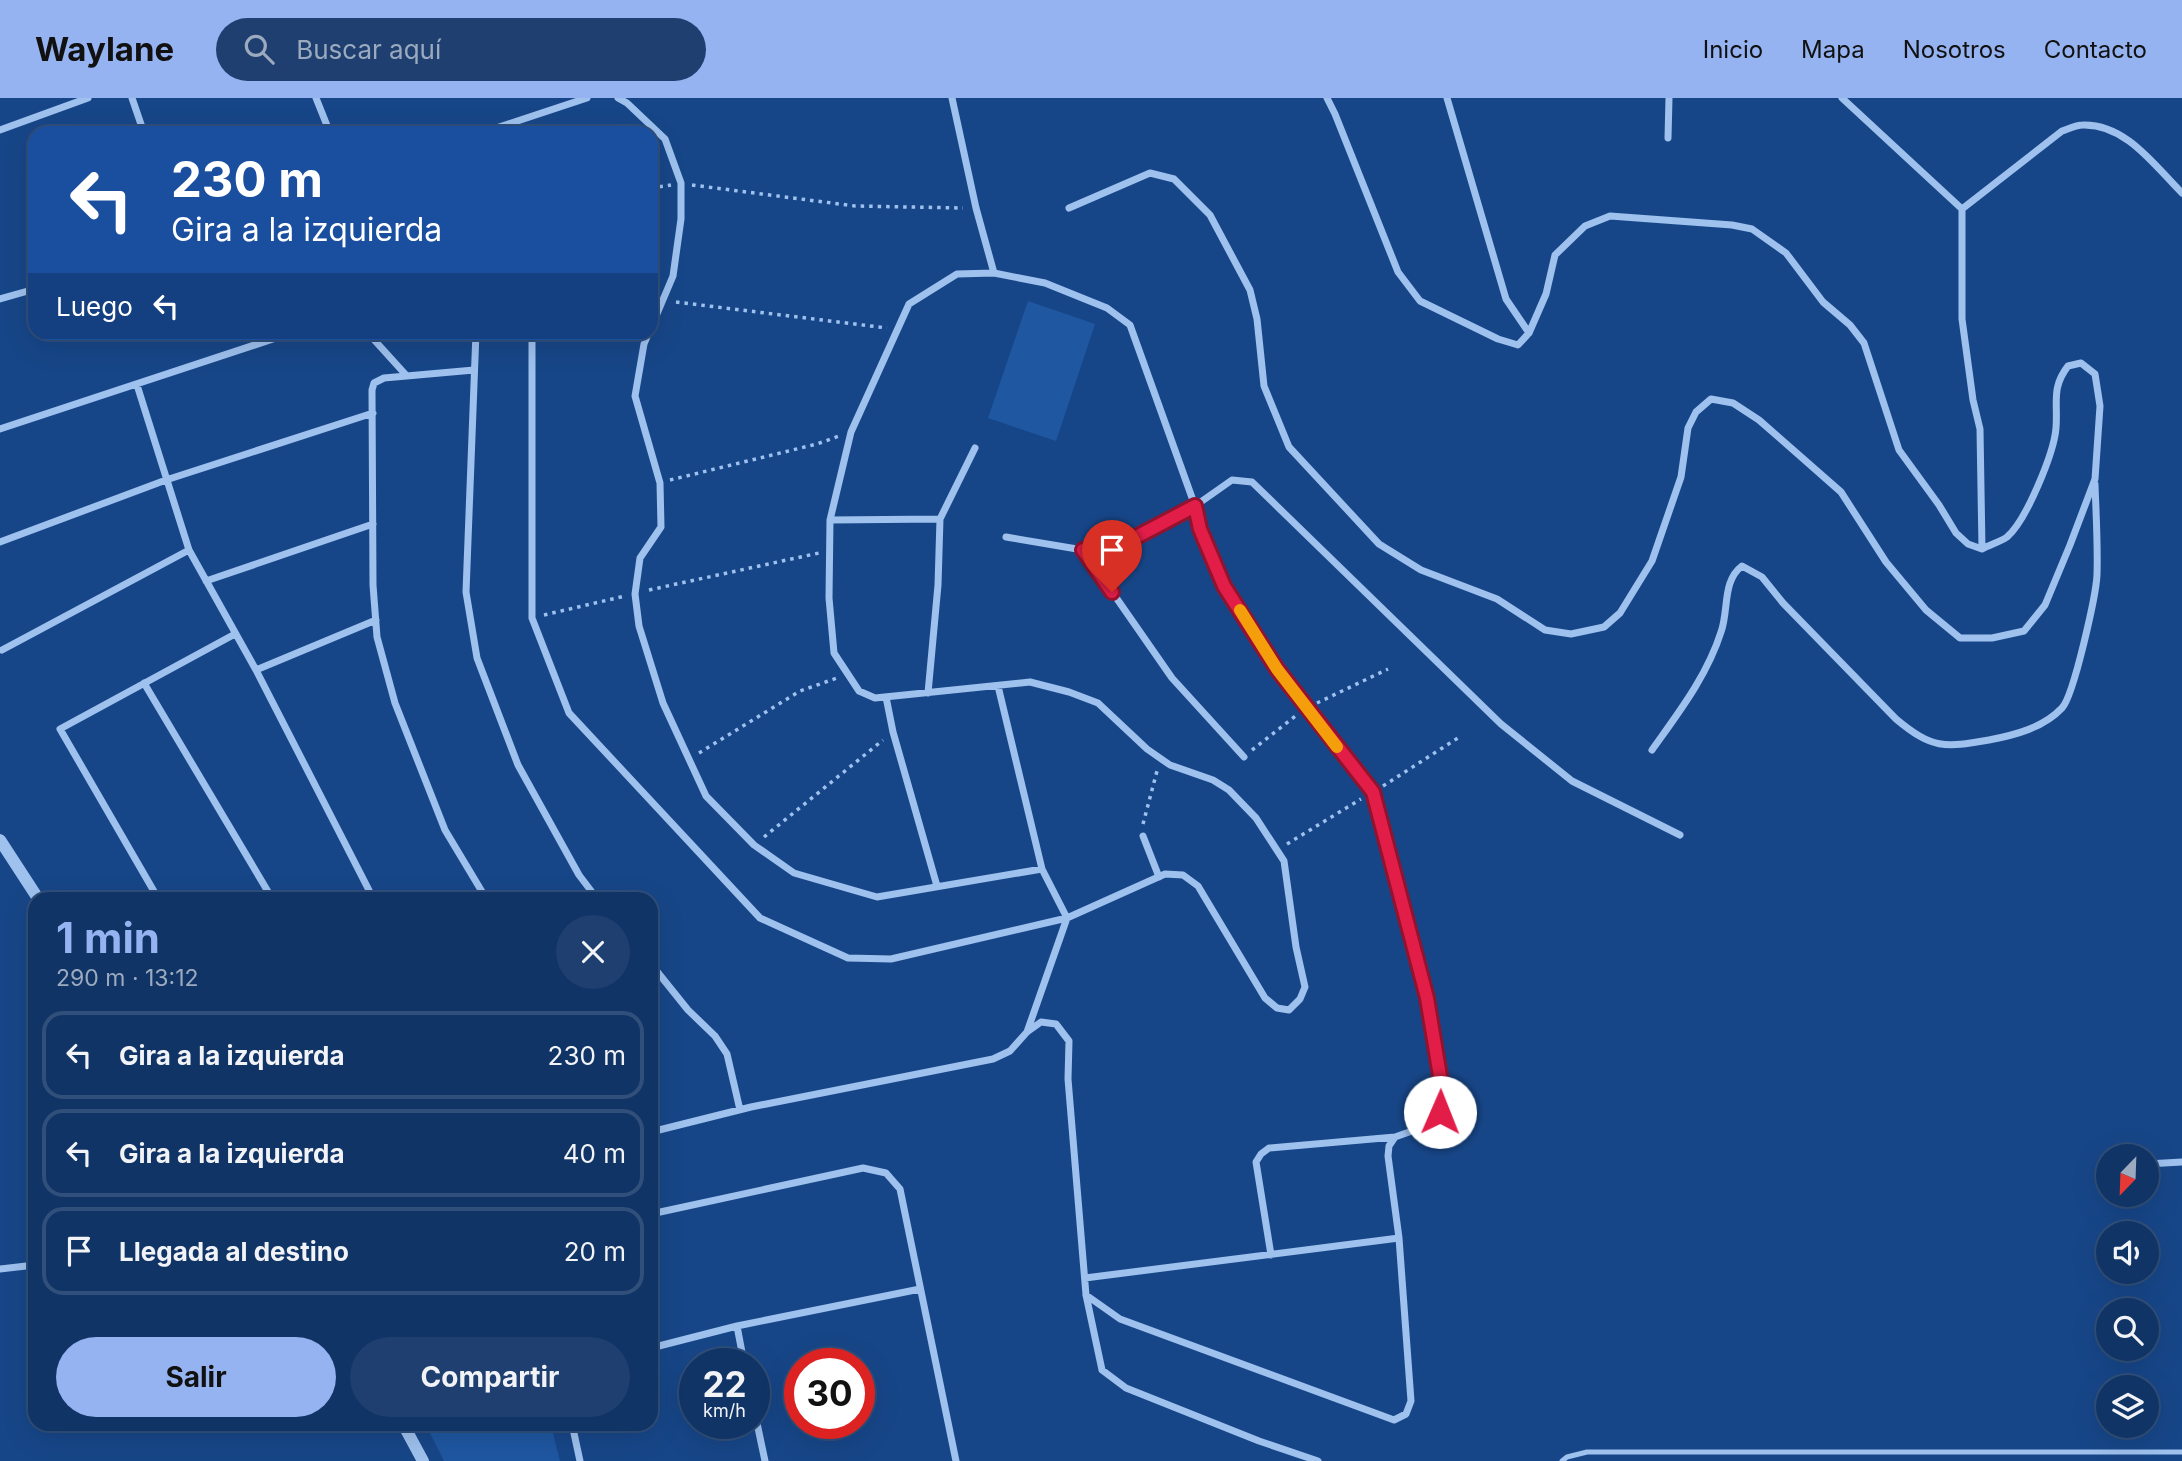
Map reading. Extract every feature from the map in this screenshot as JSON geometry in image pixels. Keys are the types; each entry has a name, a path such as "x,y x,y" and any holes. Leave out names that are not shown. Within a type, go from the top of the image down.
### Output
{"street":[{"path":"1,127 88,98"},
{"path":"132,98 142,126"},
{"path":"316,98 327,126"},
{"path":"502,126 587,98"},
{"path":"618,98 651,126"},
{"path":"952,98 976,208 994,273"},
{"path":"1327,98 1398,272 1420,301 1498,339 1518,345 1529,333 1546,294 1555,255 1585,226 1610,216 1637,216 1752,229 1786,253 1823,302 1850,325 1864,343 1899,450 1956,533 1968,544 1982,548 2007,537 2030,503 2046,464 2056,430 2056,390 2060,377 2068,366 2081,363 2095,374 2100,406 2095,479 2097,577 2077,671 2064,706 2047,720 2026,731 1995,739 1947,745 1931,743 1914,734 1896,719 1783,603 1762,577 1742,566 1734,571 1731,579 1723,627 1713,655 1685,704 1652,750"},
{"path":"1447,98 1506,299 1529,333"},
{"path":"1668,138 1669,98"},
{"path":"1842,98 1962,209 1962,319 1973,400 1980,429 1982,548"},
{"path":"1962,209 2062,131 2082,125 2123,135 2182,192"},
{"path":"658,132 665,139 681,183 681,219 673,276 658,312"},
{"path":"1069,208 1150,173 1174,179 1210,215 1250,290 1257,319 1264,386 1289,447 1379,544 1421,570 1497,599 1545,630 1571,634 1604,627 1620,613 1652,561 1681,477 1688,428 1696,412 1711,399 1733,403 1759,420 1841,492 1894,572 1926,610 1960,638 1992,638 2024,631 2045,605 2095,479"},
{"path":"532,340 532,618 569,713 760,918 848,958 891,959 1067,918 1165,874 1182,875 1198,886 1265,998 1277,1008 1289,1010 1300,999 1305,987 1296,947 1284,861 1255,818 1230,790 1213,780 1170,765 1098,704 1069,692 1030,682 876,698 859,691 834,653 829,598 830,520 851,432 909,304 957,274 994,273 1045,283 1107,308 1130,325 1195,506 1200,529 1224,586 1277,669 1373,792 1427,998 1443,1094 1440,1112 1429,1125 1395,1137 1269,1148 1261,1154 1256,1162 1271,1255"},
{"path":"0,299 28,291"},
{"path":"0,429 270,340"},
{"path":"374,340 407,375"},
{"path":"476,340 472,495 466,592 477,658 518,765 579,875 592,892"},
{"path":"646,340 635,396 660,483 661,527 640,558 635,594 639,626 663,704 706,796 754,845 794,873 877,897 1042,869"},
{"path":"474,370 407,375 384,378 374,383 373,585 377,637 395,703 445,831 482,892"},
{"path":"137,385 189,550 256,670 370,892"},
{"path":"0,542 166,480 373,413"},
{"path":"928,693 938,584 940,519 975,448"},
{"path":"1006,537 1083,550 1138,536 1195,506 1232,480 1252,482 1501,724 1572,781 1680,835"},
{"path":"830,520 940,519"},
{"path":"206,581 373,524"},
{"path":"2,650 189,550"},
{"path":"1083,550 1172,678 1244,757"},
{"path":"256,670 376,620"},
{"path":"154,892 60,729 235,634"},
{"path":"144,684 268,892"},
{"path":"998,686 1042,869 1067,918 1027,1032"},
{"path":"886,697 892,732 937,886"},
{"path":"1143,836 1159,877"},
{"path":"0,840 34,892"},
{"path":"658,973 688,1010 715,1035 727,1054 740,1110"},
{"path":"658,1130 740,1110 993,1059 1010,1051 1027,1032 1041,1022 1056,1024 1069,1041 1068,1079 1084,1278 1102,1370 1126,1388 1259,1441 1318,1461"},
{"path":"1086,1295 1120,1319 1394,1420 1406,1414 1411,1402 1399,1238 1388,1156 1389,1146 1395,1137"},
{"path":"2160,1163 2182,1162"},
{"path":"658,1212 863,1168 886,1173 900,1189 956,1461"},
{"path":"1084,1278 1399,1238"},
{"path":"0,1269 28,1266"},
{"path":"658,1346 737,1326 920,1289"},
{"path":"737,1326 741,1348"},
{"path":"407,1431 423,1461"},
{"path":"574,1431 580,1461"},
{"path":"760,1439 765,1461"}],"lane":[{"path":"1562,1461 1587,1452 2182,1452"}],"path":[{"path":"658,187 681,183 855,206 976,208"},
{"path":"663,300 896,329"},
{"path":"660,483 817,444 851,432"},
{"path":"532,618 828,551"},
{"path":"1244,757 1307,708 1388,669"},
{"path":"689,759 800,691 848,674"},
{"path":"754,845 892,732"},
{"path":"1143,836 1142,820 1161,759"}],"shaded area":[{"path":"1028,301 1095,324 1056,441 988,418"},
{"path":"429,1431 552,1431 560,1461 444,1461"}],"slow traffic":[{"path":"1240,610 1277,669 1337,747"}],"route":[{"path":"1112,592 1083,550 1138,536 1195,506 1200,529 1224,586 1277,669 1373,792 1427,998 1443,1094 1440,1112"}]}
